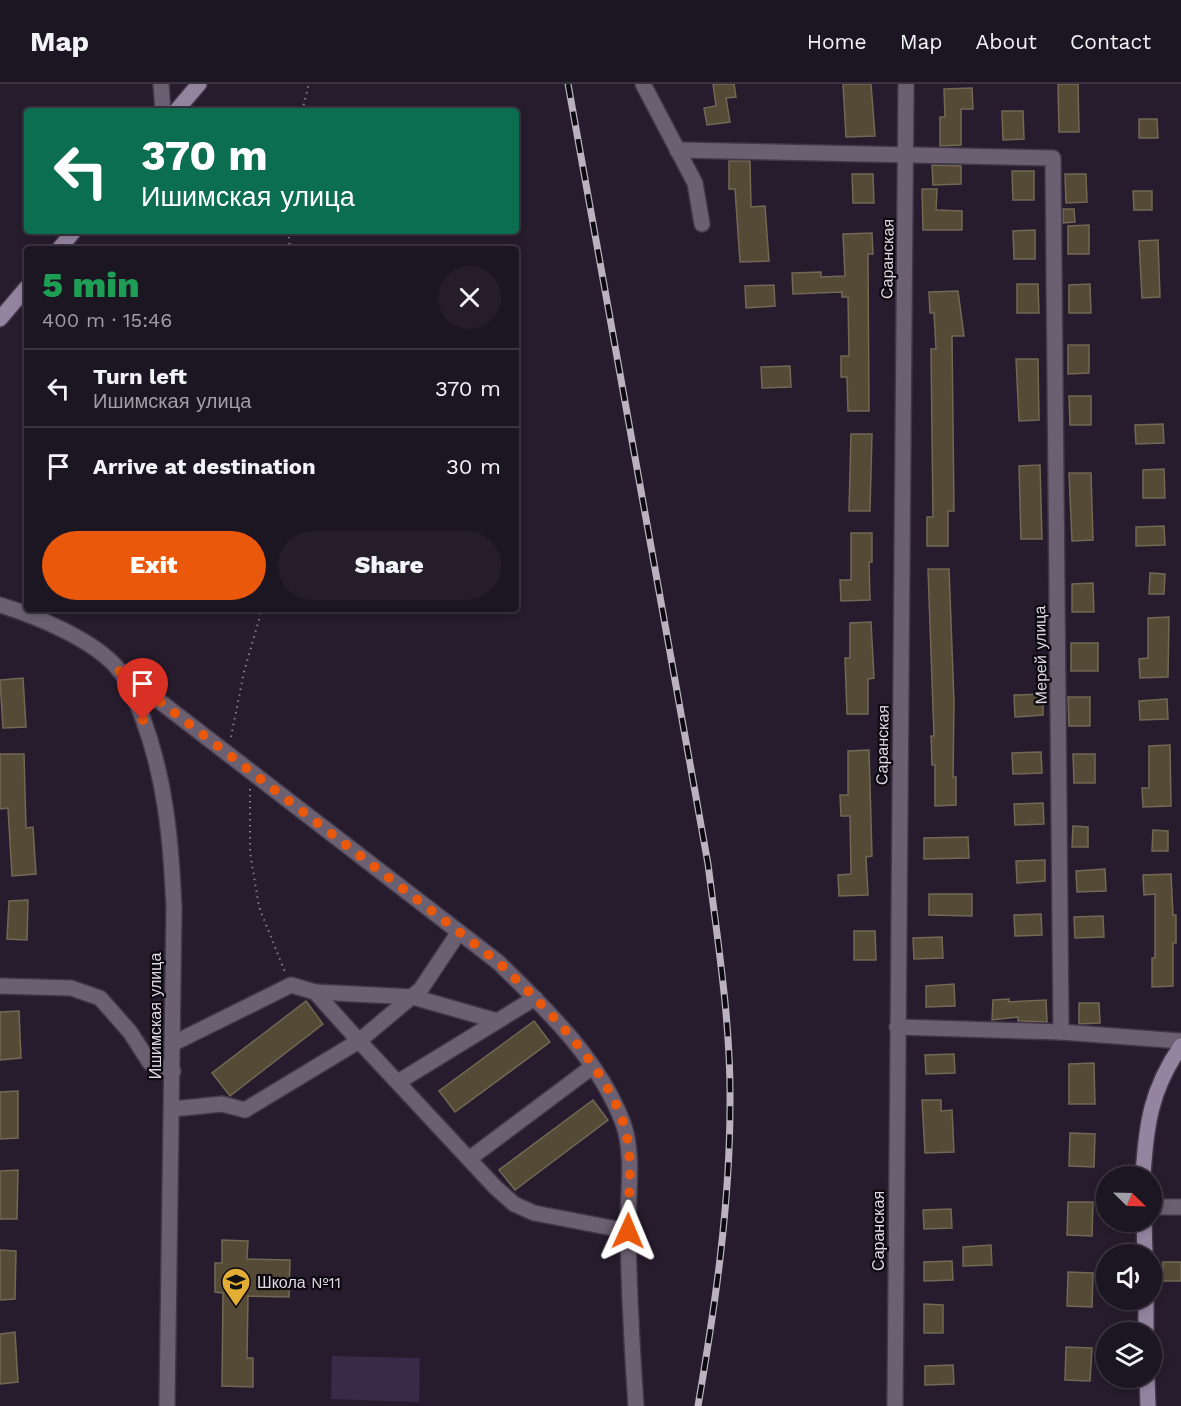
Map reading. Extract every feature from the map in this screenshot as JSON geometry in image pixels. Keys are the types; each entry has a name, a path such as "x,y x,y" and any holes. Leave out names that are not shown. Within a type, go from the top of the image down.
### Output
{"street":[{"path":"161,84 163,108"},
{"path":"179,108 199,84"},
{"path":"643,84 695,183 702,224"},
{"name":"Саранская","path":"895,1406 906,84"},
{"path":"677,150 906,155"},
{"name":"Мерей улица","path":"906,155 1053,158 1061,1032"},
{"path":"62,246 72,234"},
{"path":"0,319 24,291"},
{"name":"Ишимская улица","path":"0,605 25,613 93,647 119,670 136,701 157,756 170,828 174,908 173,1109 167,1406"},
{"path":"119,670 498,962 551,1014 604,1083 624,1125 628,1156 628,1231 636,1406"},
{"path":"173,1109 222,1104 244,1110 359,1041 393,1010 421,989 459,932"},
{"path":"172,1044 291,985 315,992 413,997 497,1021"},
{"path":"0,986 71,988 100,998 130,1032 150,1063 173,1071"},
{"path":"315,992 495,1187 523,1209 628,1231"},
{"path":"398,1082 535,998"},
{"path":"897,1027 1061,1032 1181,1041"},
{"path":"1144,1166 1146,1128 1154,1092 1181,1046"},
{"path":"470,1159 592,1067"},
{"path":"1162,1207 1181,1207"},
{"path":"1147,1388 1148,1406"}],"path":[{"path":"303,108 309,84"},
{"path":"227,753 244,672 261,612"},
{"path":"250,771 250,852 259,907 291,985"}],"shaded area":[{"path":"332,1356 420,1358 419,1402 331,1399"}],"building":[{"path":"713,84 734,84 736,97 726,98 730,122 707,125 704,108 716,106"},
{"path":"843,84 871,84 875,136 846,137"},
{"path":"1058,84 1078,84 1079,132 1059,132"},
{"path":"972,88 973,109 961,109 961,145 940,146 940,117 945,117 944,89"},
{"path":"1002,111 1023,111 1024,139 1003,140"},
{"path":"1139,119 1157,119 1158,138 1139,138"},
{"path":"729,161 750,161 751,207 765,206 769,261 740,262 735,189 729,189"},
{"path":"932,165 961,166 961,184 933,185"},
{"path":"1012,171 1034,171 1034,200 1013,200"},
{"path":"852,174 873,174 874,203 853,203"},
{"path":"1065,174 1086,174 1087,202 1066,203"},
{"path":"922,189 937,189 936,210 962,211 962,230 923,230"},
{"path":"1133,191 1152,191 1152,210 1134,210"},
{"path":"1063,209 1074,209 1075,222 1063,223"},
{"path":"1089,225 1089,254 1068,254 1068,226"},
{"path":"1035,230 1035,259 1014,259 1013,231"},
{"path":"872,233 873,254 868,254 869,411 848,411 847,377 841,377 841,356 849,356 848,297 842,297 842,292 793,294 792,273 821,272 821,277 845,276 843,234"},
{"path":"1158,240 1160,297 1142,298 1139,241"},
{"path":"1017,284 1038,284 1039,313 1017,313"},
{"path":"1090,284 1091,313 1069,313 1069,285"},
{"path":"774,285 775,306 746,308 745,286"},
{"path":"958,291 964,336 952,336 954,511 948,511 948,546 927,546 927,517 933,517 931,349 936,349 934,313 930,313 929,292"},
{"path":"1068,345 1089,345 1089,373 1068,374"},
{"path":"1016,359 1038,359 1039,420 1019,421"},
{"path":"790,366 791,387 762,388 761,367"},
{"path":"1069,396 1091,396 1091,425 1070,425"},
{"path":"1163,424 1164,443 1136,444 1135,425"},
{"path":"851,434 872,434 870,511 849,511"},
{"path":"1040,465 1042,539 1021,539 1019,466"},
{"path":"1164,469 1165,498 1143,498 1143,470"},
{"path":"1069,473 1091,473 1093,540 1072,541"},
{"path":"1164,526 1165,545 1136,546 1136,527"},
{"path":"851,533 872,533 872,562 869,562 870,600 841,601 840,580 851,580"},
{"path":"928,569 949,569 954,702 953,777 956,777 956,805 935,806 935,765 932,765 931,736 934,736"},
{"path":"1150,573 1165,574 1164,594 1149,594"},
{"path":"1093,583 1094,612 1072,612 1072,584"},
{"path":"1169,617 1168,677 1140,678 1139,659 1148,658 1148,618"},
{"path":"871,622 874,678 868,679 868,714 847,714 845,658 850,658 850,623"},
{"path":"1071,643 1098,643 1098,671 1071,671"},
{"path":"23,678 26,727 3,728 0,680"},
{"path":"1043,694 1043,715 1015,717 1014,695"},
{"path":"1068,697 1090,697 1090,726 1069,726"},
{"path":"1167,699 1168,719 1140,720 1139,701"},
{"path":"1170,745 1171,806 1143,807 1142,788 1149,788 1149,746"},
{"path":"869,750 872,856 866,857 868,895 839,896 838,875 851,874 850,816 841,816 840,795 848,795 848,751"},
{"path":"1041,752 1042,773 1013,774 1012,753"},
{"path":"0,754 24,754 26,828 33,827 36,874 12,876 8,808 0,809"},
{"path":"1073,754 1095,754 1095,783 1074,783"},
{"path":"1043,803 1044,824 1015,825 1014,804"},
{"path":"1073,826 1088,827 1088,847 1072,847"},
{"path":"1153,830 1168,831 1168,851 1152,851"},
{"path":"968,837 969,858 924,859 924,838"},
{"path":"1045,860 1045,881 1017,883 1016,861"},
{"path":"1105,869 1106,891 1077,892 1076,871"},
{"path":"1171,874 1173,915 1176,915 1176,943 1173,943 1173,986 1152,987 1152,958 1155,958 1155,894 1144,895 1143,875"},
{"path":"929,894 972,894 972,916 929,915"},
{"path":"28,900 27,940 7,939 9,901"},
{"path":"1041,914 1042,935 1015,936 1014,915"},
{"path":"1103,916 1104,937 1075,938 1074,917"},
{"path":"854,931 875,931 876,960 854,960"},
{"path":"942,937 943,958 914,959 913,938"},
{"path":"954,984 955,1006 926,1007 926,986"},
{"path":"1009,999 1009,1002 1046,1000 1047,1022 1018,1021 1018,1017 992,1020 993,1000"},
{"path":"306,1001 323,1024 230,1096 212,1073"},
{"path":"1079,1003 1099,1003 1100,1023 1079,1024"},
{"path":"19,1011 21,1058 0,1060 0,1012"},
{"path":"534,1021 550,1042 455,1112 439,1091"},
{"path":"954,1054 955,1073 926,1074 925,1055"},
{"path":"1094,1063 1095,1104 1069,1104 1069,1064"},
{"path":"18,1091 18,1138 0,1139 0,1092"},
{"path":"593,1100 608,1120 515,1190 499,1170"},
{"path":"922,1100 941,1100 941,1111 952,1110 954,1152 925,1153"},
{"path":"1070,1133 1095,1134 1094,1167 1069,1166"},
{"path":"18,1170 17,1219 0,1219 0,1171"},
{"path":"1068,1202 1093,1202 1092,1236 1067,1235"},
{"path":"951,1209 952,1228 924,1229 923,1210"},
{"path":"222,1240 248,1241 247,1259 290,1260 289,1297 248,1296 247,1358 253,1358 253,1387 222,1386 223,1293 215,1292 215,1263 222,1263"},
{"path":"991,1245 992,1265 963,1266 963,1247"},
{"path":"0,1250 16,1251 15,1299 0,1300"},
{"path":"952,1261 953,1280 924,1281 924,1262"},
{"path":"1163,1262 1181,1262 1181,1281 1163,1281"},
{"path":"1068,1272 1093,1273 1092,1307 1067,1306"},
{"path":"924,1304 943,1305 943,1333 924,1333"},
{"path":"15,1332 18,1382 0,1384 0,1334"},
{"path":"1066,1347 1092,1348 1090,1381 1065,1380"},
{"path":"953,1365 954,1384 925,1385 925,1366"}],"railway":[{"path":"568,84 708,864 726,1014 730,1074 727,1180 716,1293 698,1406"}],"place":[{"name":"Школа №11","path":"236,1308"}],"route":[{"path":"143,720 136,701 119,670 498,962 551,1014 604,1083 624,1125 628,1156 628,1231"}]}
